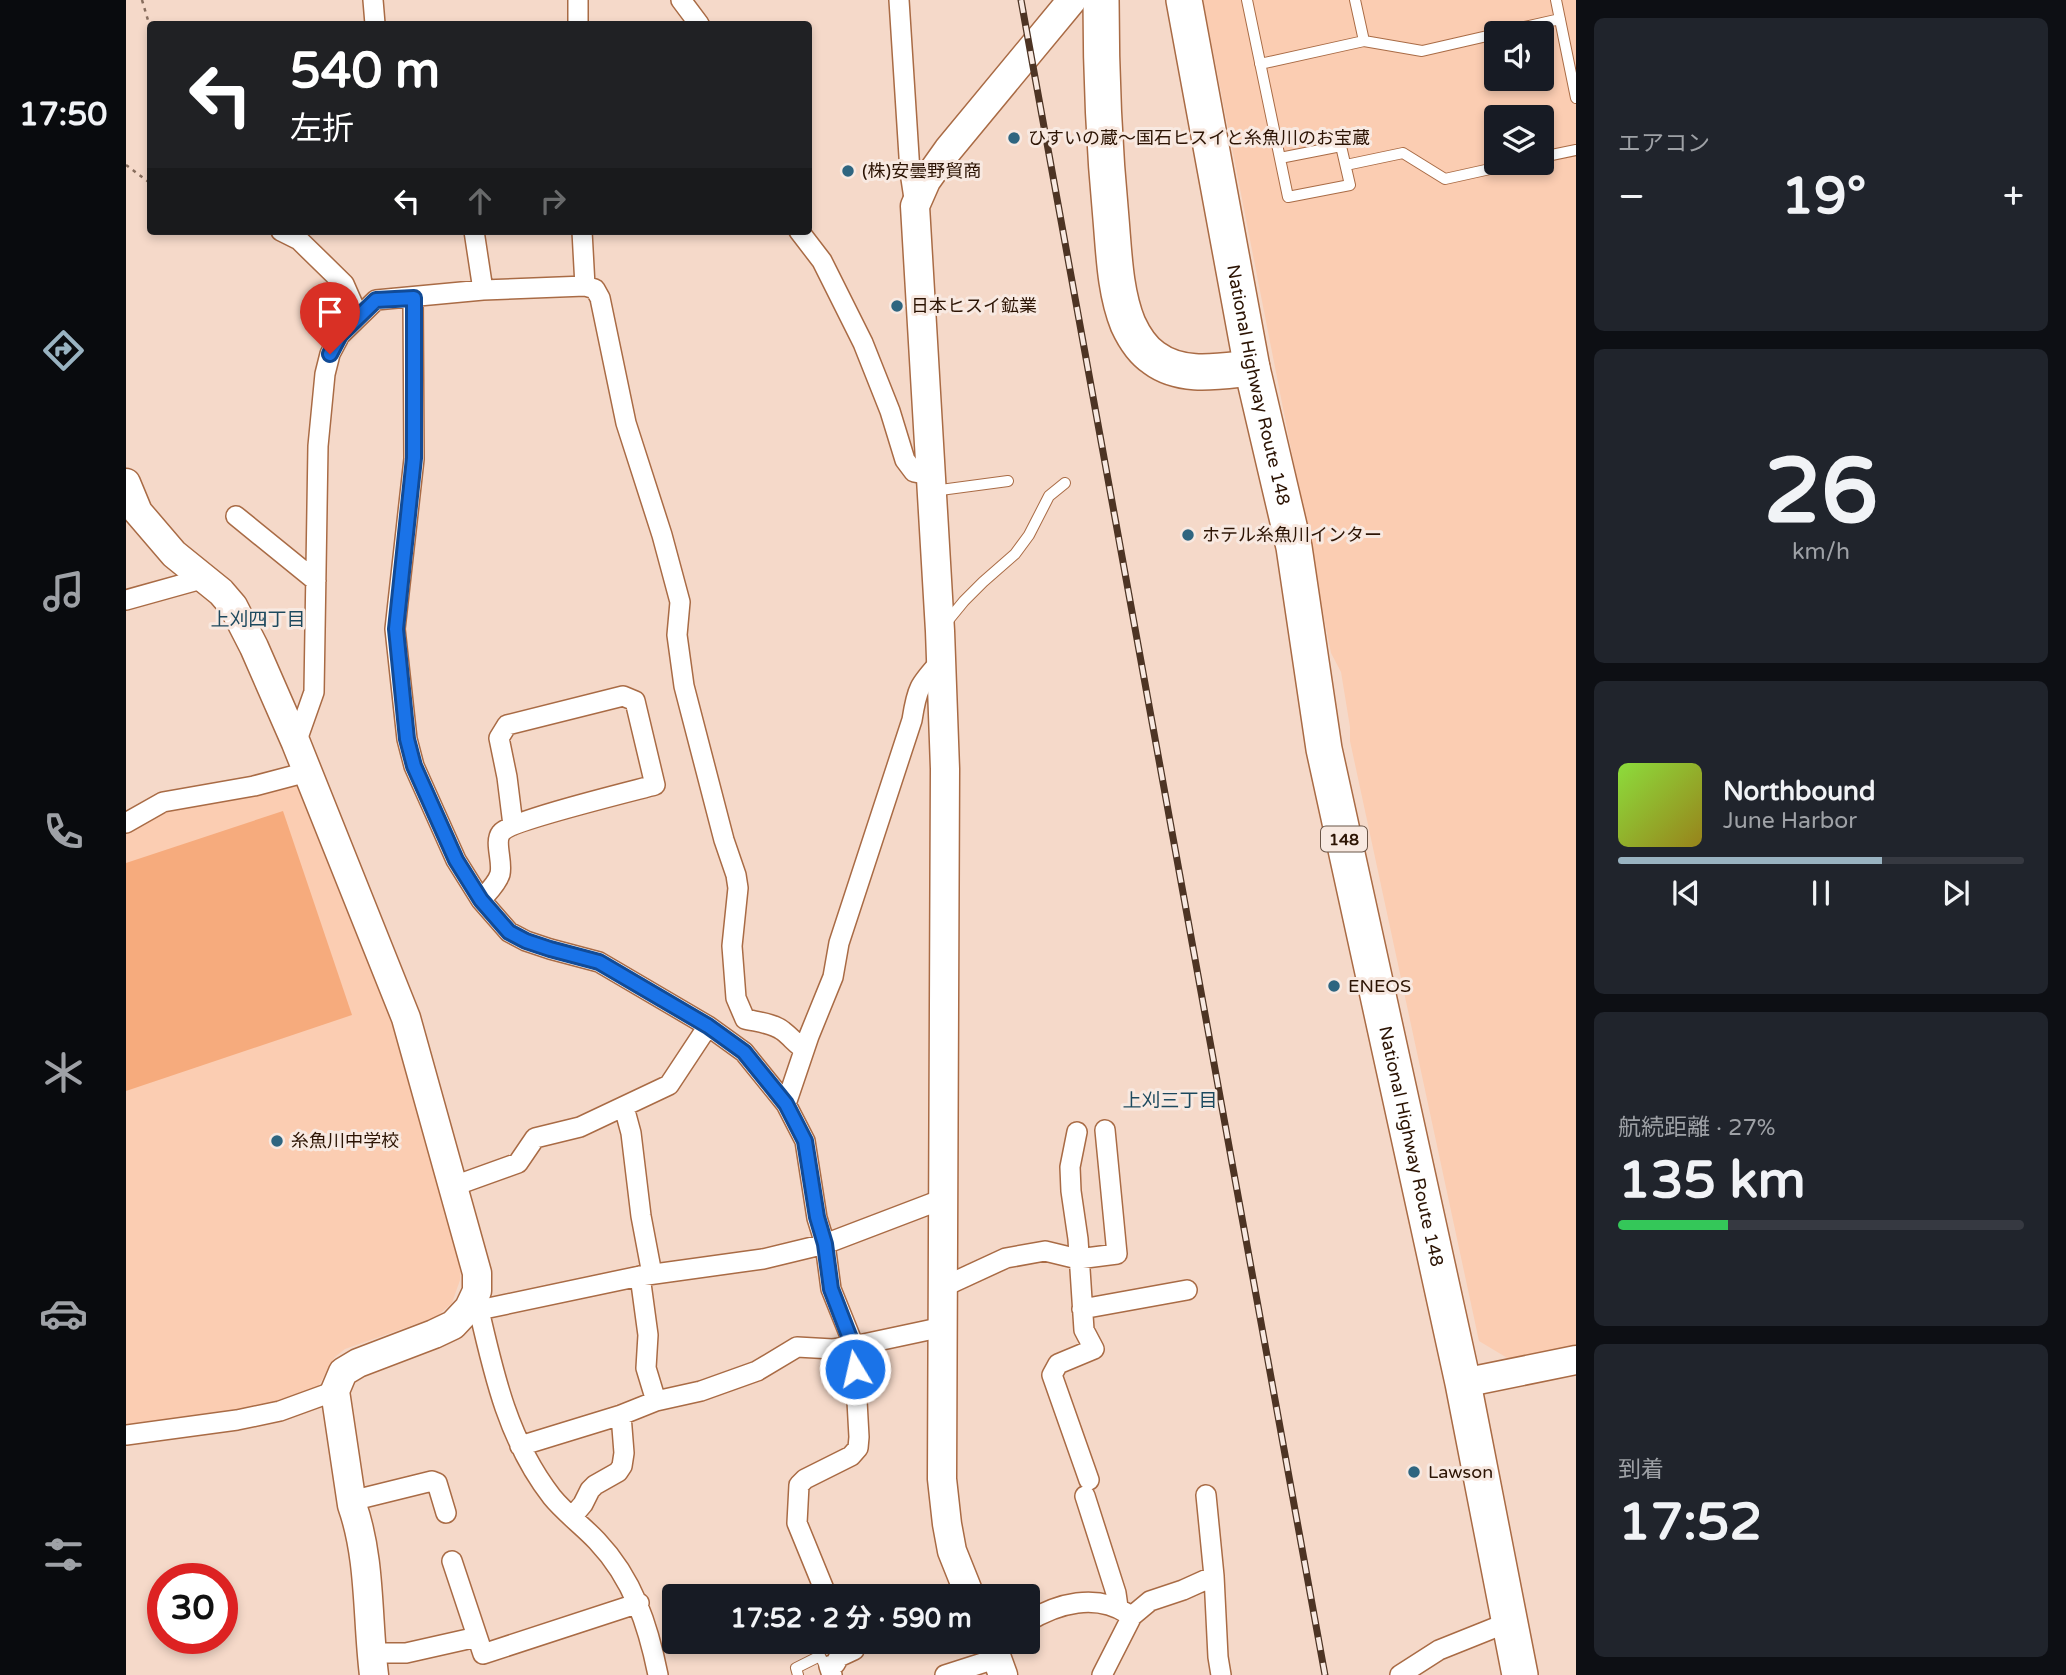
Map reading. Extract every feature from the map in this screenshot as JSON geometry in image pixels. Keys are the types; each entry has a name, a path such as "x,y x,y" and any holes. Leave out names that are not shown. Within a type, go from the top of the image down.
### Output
{"highway":[{"name":"National Highway Route 148","path":"1184,0 1252,368 1294,547 1324,750 1462,1383 1520,1675"},
{"path":"1092,3 1118,281 1128,323 1143,349 1167,366 1199,373 1252,368"}],"street":[{"path":"373,0 375,21"},
{"path":"578,0 578,21"},
{"path":"681,0 697,21"},
{"path":"899,0 909,159 915,206 940,631 945,769 942,1479 952,1551 965,1584"},
{"path":"915,206 926,181 948,150 1092,3"},
{"path":"289,235 299,240 344,284 358,316"},
{"path":"475,235 483,290"},
{"path":"582,235 585,286"},
{"path":"802,235 822,261 863,343 890,411 905,460 914,472 930,483"},
{"path":"296,743 314,692 318,446 325,373 330,354 340,335 376,300 483,290 585,286 595,289 600,298 626,423 662,534 680,602 677,635 684,687 724,840 736,875 738,888 732,946 736,998 745,1019 744,1052"},
{"path":"414,298 414,458 396,629 406,726 414,766 456,860 481,900 509,932 526,941 599,962 708,1026 744,1052 786,1104 805,1141 831,1289 853,1346 859,1437 858,1448 851,1456 805,1479 799,1485 797,1523 822,1584"},
{"path":"126,483 138,512 174,554 221,592 245,626 296,743 406,1018 477,1273 474,1309 495,1381 520,1446 552,1497 615,1562 639,1603 658,1675"},
{"path":"236,516 316,580"},
{"path":"126,600 205,578"},
{"path":"786,1104 804,1049 833,977 839,943 912,720 916,695 922,681 941,661"},
{"path":"481,900 499,878 502,862 497,839 502,830 655,785 635,701 623,696 507,725 499,738 513,825"},
{"path":"126,823 163,802 254,786 307,772"},
{"path":"745,1019 782,1030 804,1049"},
{"path":"454,1186 518,1163 535,1138 580,1127 669,1084 708,1026"},
{"path":"624,1107 631,1133 646,1275 646,1368 656,1401"},
{"path":"943,1287 1006,1258 1045,1251 1078,1259 1117,1254 1105,1130"},
{"path":"1077,1132 1070,1167 1084,1330 1094,1349 1058,1364 1052,1375 1116,1593 1125,1611 1102,1675"},
{"path":"477,1637 406,1653 372,1664 363,1548 351,1501 335,1391 343,1372 358,1363 435,1334 453,1325 474,1309 646,1275 763,1259 825,1244 943,1199"},
{"path":"1082,1309 1187,1290"},
{"path":"520,1446 621,1415 656,1401 701,1391 757,1371 797,1348 833,1349 943,1327"},
{"path":"1462,1383 1576,1360"},
{"path":"126,1435 279,1412 335,1391"},
{"path":"572,1517 590,1490 618,1472 622,1465 624,1453 621,1415"},
{"path":"351,1501 432,1481 437,1483 446,1513"},
{"path":"1206,1495 1221,1675"},
{"path":"452,1561 483,1654 639,1603"},
{"path":"1040,1615 1080,1601 1125,1611 1214,1576"},
{"path":"1400,1675 1439,1650 1508,1622"},
{"path":"830,1670 839,1657 845,1654"},
{"path":"944,1675 991,1654"}],"lane":[{"path":"1247,0 1288,197 1350,186 1341,146 1280,158"},
{"path":"1355,0 1364,41"},
{"path":"1556,0 1576,98"},
{"path":"1552,21 1560,19"},
{"path":"1260,64 1364,41 1422,51 1484,37"},
{"path":"1554,155 1576,150"},
{"path":"1346,165 1403,153 1445,178 1484,170"},
{"path":"930,483 1008,481"},
{"path":"940,631 964,601 1015,554 1029,535 1049,496 1065,483"},
{"path":"798,1675 796,1668 820,1656 830,1670"}],"path":[{"path":"142,0 148,21"},
{"path":"126,165 147,181"}],"shaded area":[{"path":"1203,0 1576,0 1576,1345 1509,1359 1479,1341 1350,741 1341,672 1331,653"},
{"name":"糸魚川中学校","path":"298,783 395,1025 462,1256 460,1280 452,1303 436,1317 345,1349 335,1357 319,1385 312,1391 276,1405 126,1428 126,830 163,807"},
{"path":"283,811 352,1015 126,1091 126,863"}],"railway":[{"path":"1021,0 1325,1675"}],"place":[{"name":"ひすいの蔵～国石ヒスイと糸魚川のお宝蔵","path":"1014,138"},
{"name":"(株)安曇野貿商","path":"848,171"},
{"name":"日本ヒスイ鉱業","path":"897,306"},
{"name":"ホテル糸魚川インター","path":"1188,535"},
{"name":"ENEOS","path":"1334,986"},
{"name":"糸魚川中学校","path":"277,1141"},
{"name":"Lawson","path":"1414,1472"}],"district":[{"name":"上刈四丁目","path":"258,619"},
{"name":"上刈三丁目","path":"1170,1100"}],"route":[{"path":"330,354 340,335 376,300 414,298 414,458 396,629 407,739 414,766 456,860 481,900 509,932 550,949 599,962 708,1026 744,1052 786,1104 805,1141 831,1289 853,1346 855,1369"}]}
